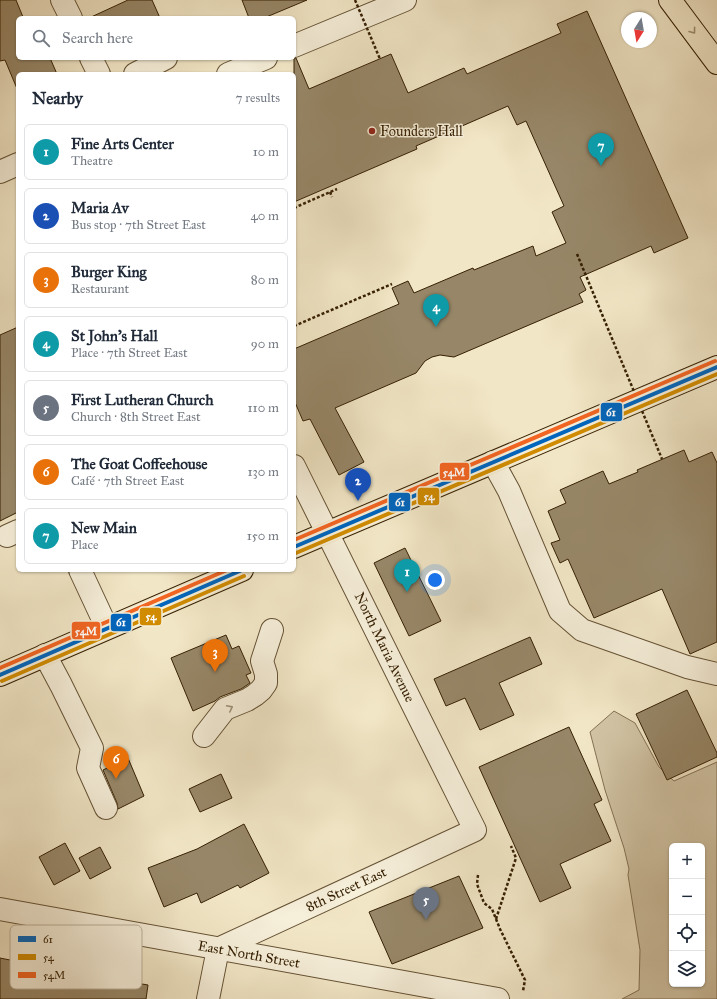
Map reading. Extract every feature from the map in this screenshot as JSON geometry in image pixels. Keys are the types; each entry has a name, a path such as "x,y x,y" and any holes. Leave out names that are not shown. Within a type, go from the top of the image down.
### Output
{"main road":[{"path":"670,0 717,63"},
{"path":"296,546 717,367"},
{"path":"0,675 237,572"}],"street":[{"path":"62,0 70,16"},
{"path":"296,45 405,0"},
{"path":"92,60 98,72"},
{"path":"139,72 162,60"},
{"path":"167,60 173,72"},
{"path":"233,72 261,60"},
{"path":"0,172 16,165"},
{"path":"494,462 509,491 560,611 582,630 687,667 717,674"},
{"name":"North Maria Avenue","path":"296,470 475,830"},
{"path":"81,572 107,628"},
{"path":"204,736 225,709 255,696 266,683 266,674 262,661 272,630"},
{"path":"45,655 62,685 92,748 88,768 106,808"},
{"name":"8th Street East","path":"218,949 475,830"},
{"name":"East North Street","path":"0,909 87,925"},
{"name":"East North Street","path":"142,935 498,999"},
{"path":"208,999 218,949"}],"path":[{"path":"355,0 380,59"},
{"path":"296,207 338,190"},
{"path":"330,192 332,197"},
{"path":"577,254 662,459"},
{"path":"296,325 392,284"},
{"path":"372,288 374,292"},
{"path":"496,919 516,858 511,846"},
{"path":"478,875 477,884 484,902 492,909 525,980 523,991"}],"shaded area":[{"path":"614,711 635,723 659,767 674,781 717,762 717,999 622,999 639,990 640,950 628,875 629,869 624,848 605,790 590,732"}],"building":[{"path":"0,0 16,0 23,16 16,16 16,60 51,60 56,72 16,72 16,86 5,60 0,61"},
{"path":"128,0 152,0 159,16 93,16"},
{"path":"242,0 307,0 269,16 248,16"},
{"path":"587,11 688,238 654,253 651,246 580,277 586,290 579,294 583,302 454,357 440,355 432,357 425,361 416,373 335,408 364,462 339,475 310,419 303,421 296,405 296,348 399,304 392,288 408,281 414,293 473,268 474,270 533,246 536,256 566,243 552,212 564,206 526,121 517,125 508,106 416,146 417,149 296,201 296,72 294,72 294,60 296,60 296,58 309,89 391,54 408,93 464,68 467,74 561,33 557,24"},
{"path":"16,328 16,513 0,521 0,335"},
{"path":"684,450 689,462 712,452 717,463 717,642 690,654 662,589 594,618 568,559 560,563 551,543 560,540 548,511 566,503 560,490 603,471 609,484"},
{"path":"405,548 441,621 409,636 374,563"},
{"path":"226,635 232,649 239,646 251,673 246,675 250,683 241,689 220,697 215,701 193,711 171,658"},
{"path":"530,637 542,664 499,683 514,715 480,730 465,698 446,706 434,679"},
{"path":"687,690 717,753 717,757 667,780 636,714"},
{"path":"569,727 602,800 594,804 611,841 560,864 571,888 540,902 479,767"},
{"path":"128,758 144,796 118,809 117,803 103,770"},
{"path":"221,774 232,798 200,812 189,789"},
{"path":"244,824 269,873 240,888 238,885 201,903 197,893 164,907 148,868 197,849"},
{"path":"65,843 80,871 54,885 39,857"},
{"path":"100,847 111,868 90,879 79,858"},
{"path":"459,876 483,928 392,964 369,912"},
{"path":"0,958 10,960 10,989 142,989 142,984 148,985 146,999 0,999"}],"transit line":[{"name":"54M","path":"296,539 715,361"},
{"name":"61","path":"296,546 717,367"},
{"name":"54","path":"296,553 717,374"},
{"name":"54M","path":"0,668 222,572"},
{"name":"61","path":"0,675 237,572"},
{"name":"54","path":"2,681 244,576"}],"place":[{"name":"Founders Hall","path":"372,131"},
{"name":"New Main","path":"601,166"},
{"name":"St John's Hall","path":"436,327"},
{"name":"Maria Av","path":"358,501"},
{"name":"Fine Arts Center","path":"407,592"},
{"name":"Burger King","path":"215,672"},
{"name":"The Goat Coffeehouse","path":"116,779"},
{"name":"First Lutheran Church","path":"426,920"}]}
